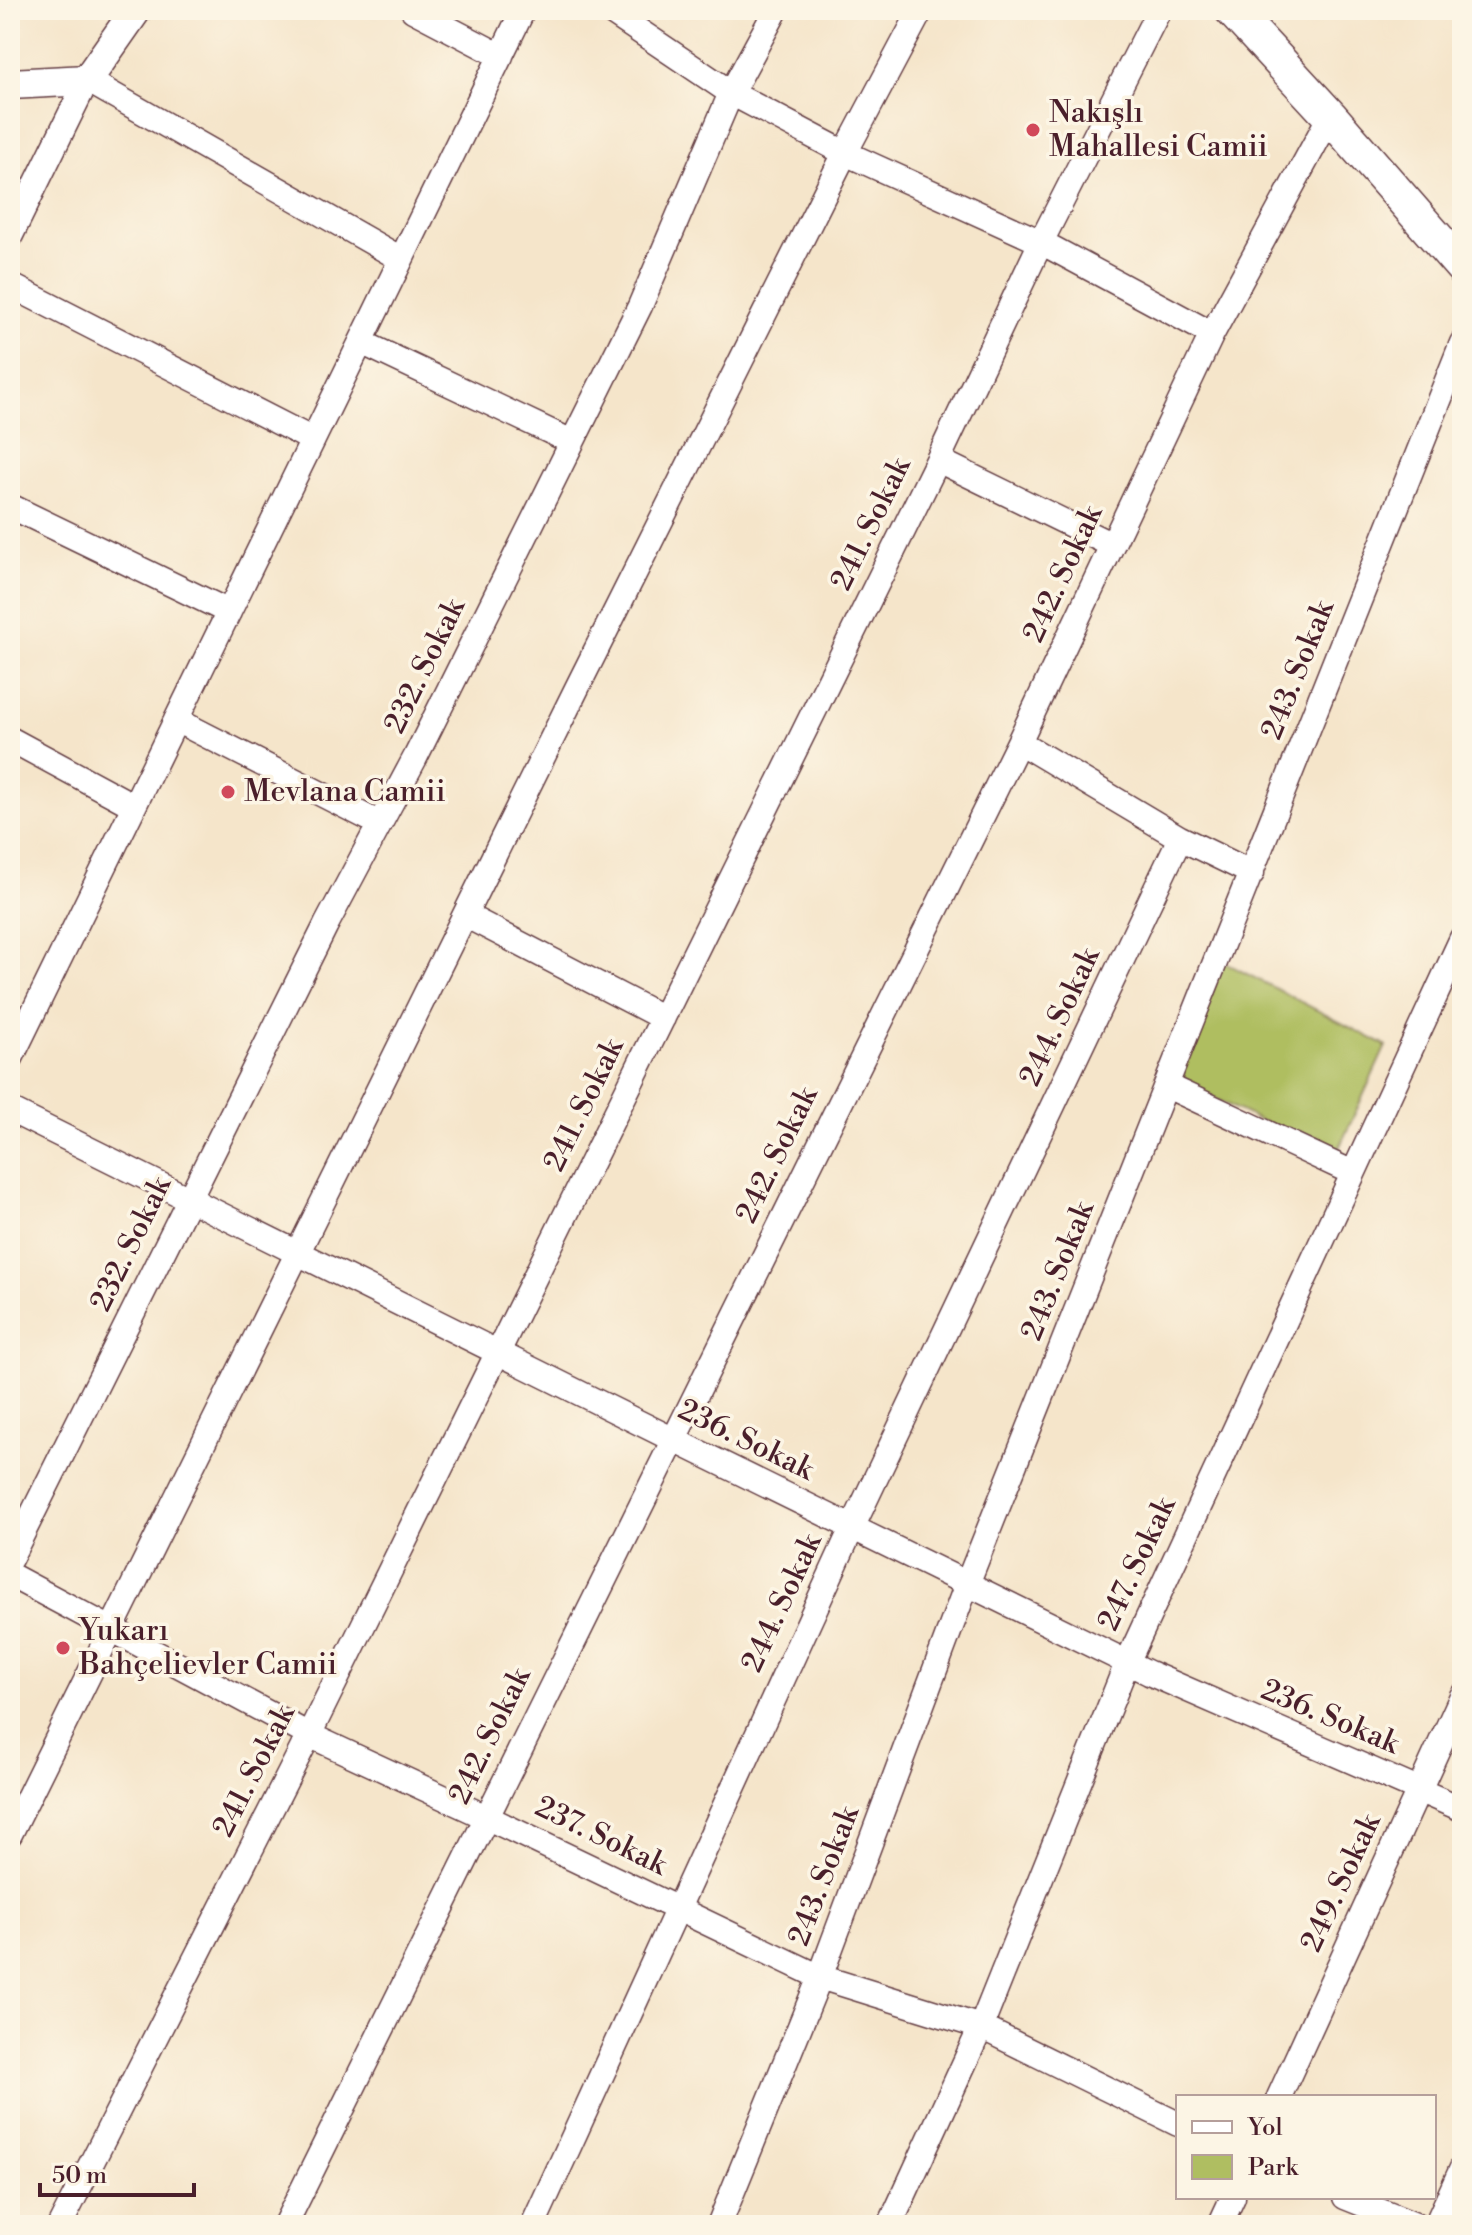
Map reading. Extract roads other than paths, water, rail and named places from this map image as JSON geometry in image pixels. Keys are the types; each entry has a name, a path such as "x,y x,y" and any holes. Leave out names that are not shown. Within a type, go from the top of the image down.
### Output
{"main road":[{"path":"1240,14 1462,267"}],"street":[{"path":"10,237 87,80 136,10"},
{"path":"413,10 501,56"},
{"path":"10,1060 19,1018 134,806 523,10"},
{"path":"608,10 731,93 845,153 1041,242 1212,334"},
{"name":"232. Sokak","path":"10,1559 326,925 415,758 640,306 731,93 776,10"},
{"path":"10,1834 845,153 921,10"},
{"name":"241. Sokak","path":"60,2225 309,1735 938,460 1041,242 1159,10"},
{"path":"10,84 87,80 401,259"},
{"name":"242. Sokak","path":"285,2225 1019,742 1212,334 1330,116"},
{"path":"10,285 313,440"},
{"path":"361,342 572,442"},
{"name":"243. Sokak","path":"719,2225 820,1977 967,1584 1462,343"},
{"path":"938,460 1112,545"},
{"path":"10,506 229,612"},
{"path":"176,720 380,824"},
{"path":"10,739 134,806"},
{"path":"1019,742 1180,838 1252,873"},
{"name":"244. Sokak","path":"533,2225 852,1528 1180,838"},
{"path":"465,915 663,1018"},
{"name":"247. Sokak","path":"890,2225 981,2027 1127,1663 1462,938"},
{"path":"1167,1086 1353,1173"},
{"name":"236. Sokak","path":"10,1110 1127,1663 1462,1809"},
{"name":"237. Sokak","path":"10,1575 309,1735 820,1977 981,2027 1176,2123"},
{"name":"249. Sokak","path":"1280,2095 1462,1696"},
{"path":"1436,2225 1462,2168"},
{"path":"1220,2225 1232,2199"},
{"path":"1350,2199 1415,2225"}],"place":[{"name":"Nakışlı Mahallesi Camii","path":"1033,130"},
{"name":"Mevlana Camii","path":"228,792"},
{"name":"Yukarı Bahçelievler Camii","path":"63,1648"}]}
